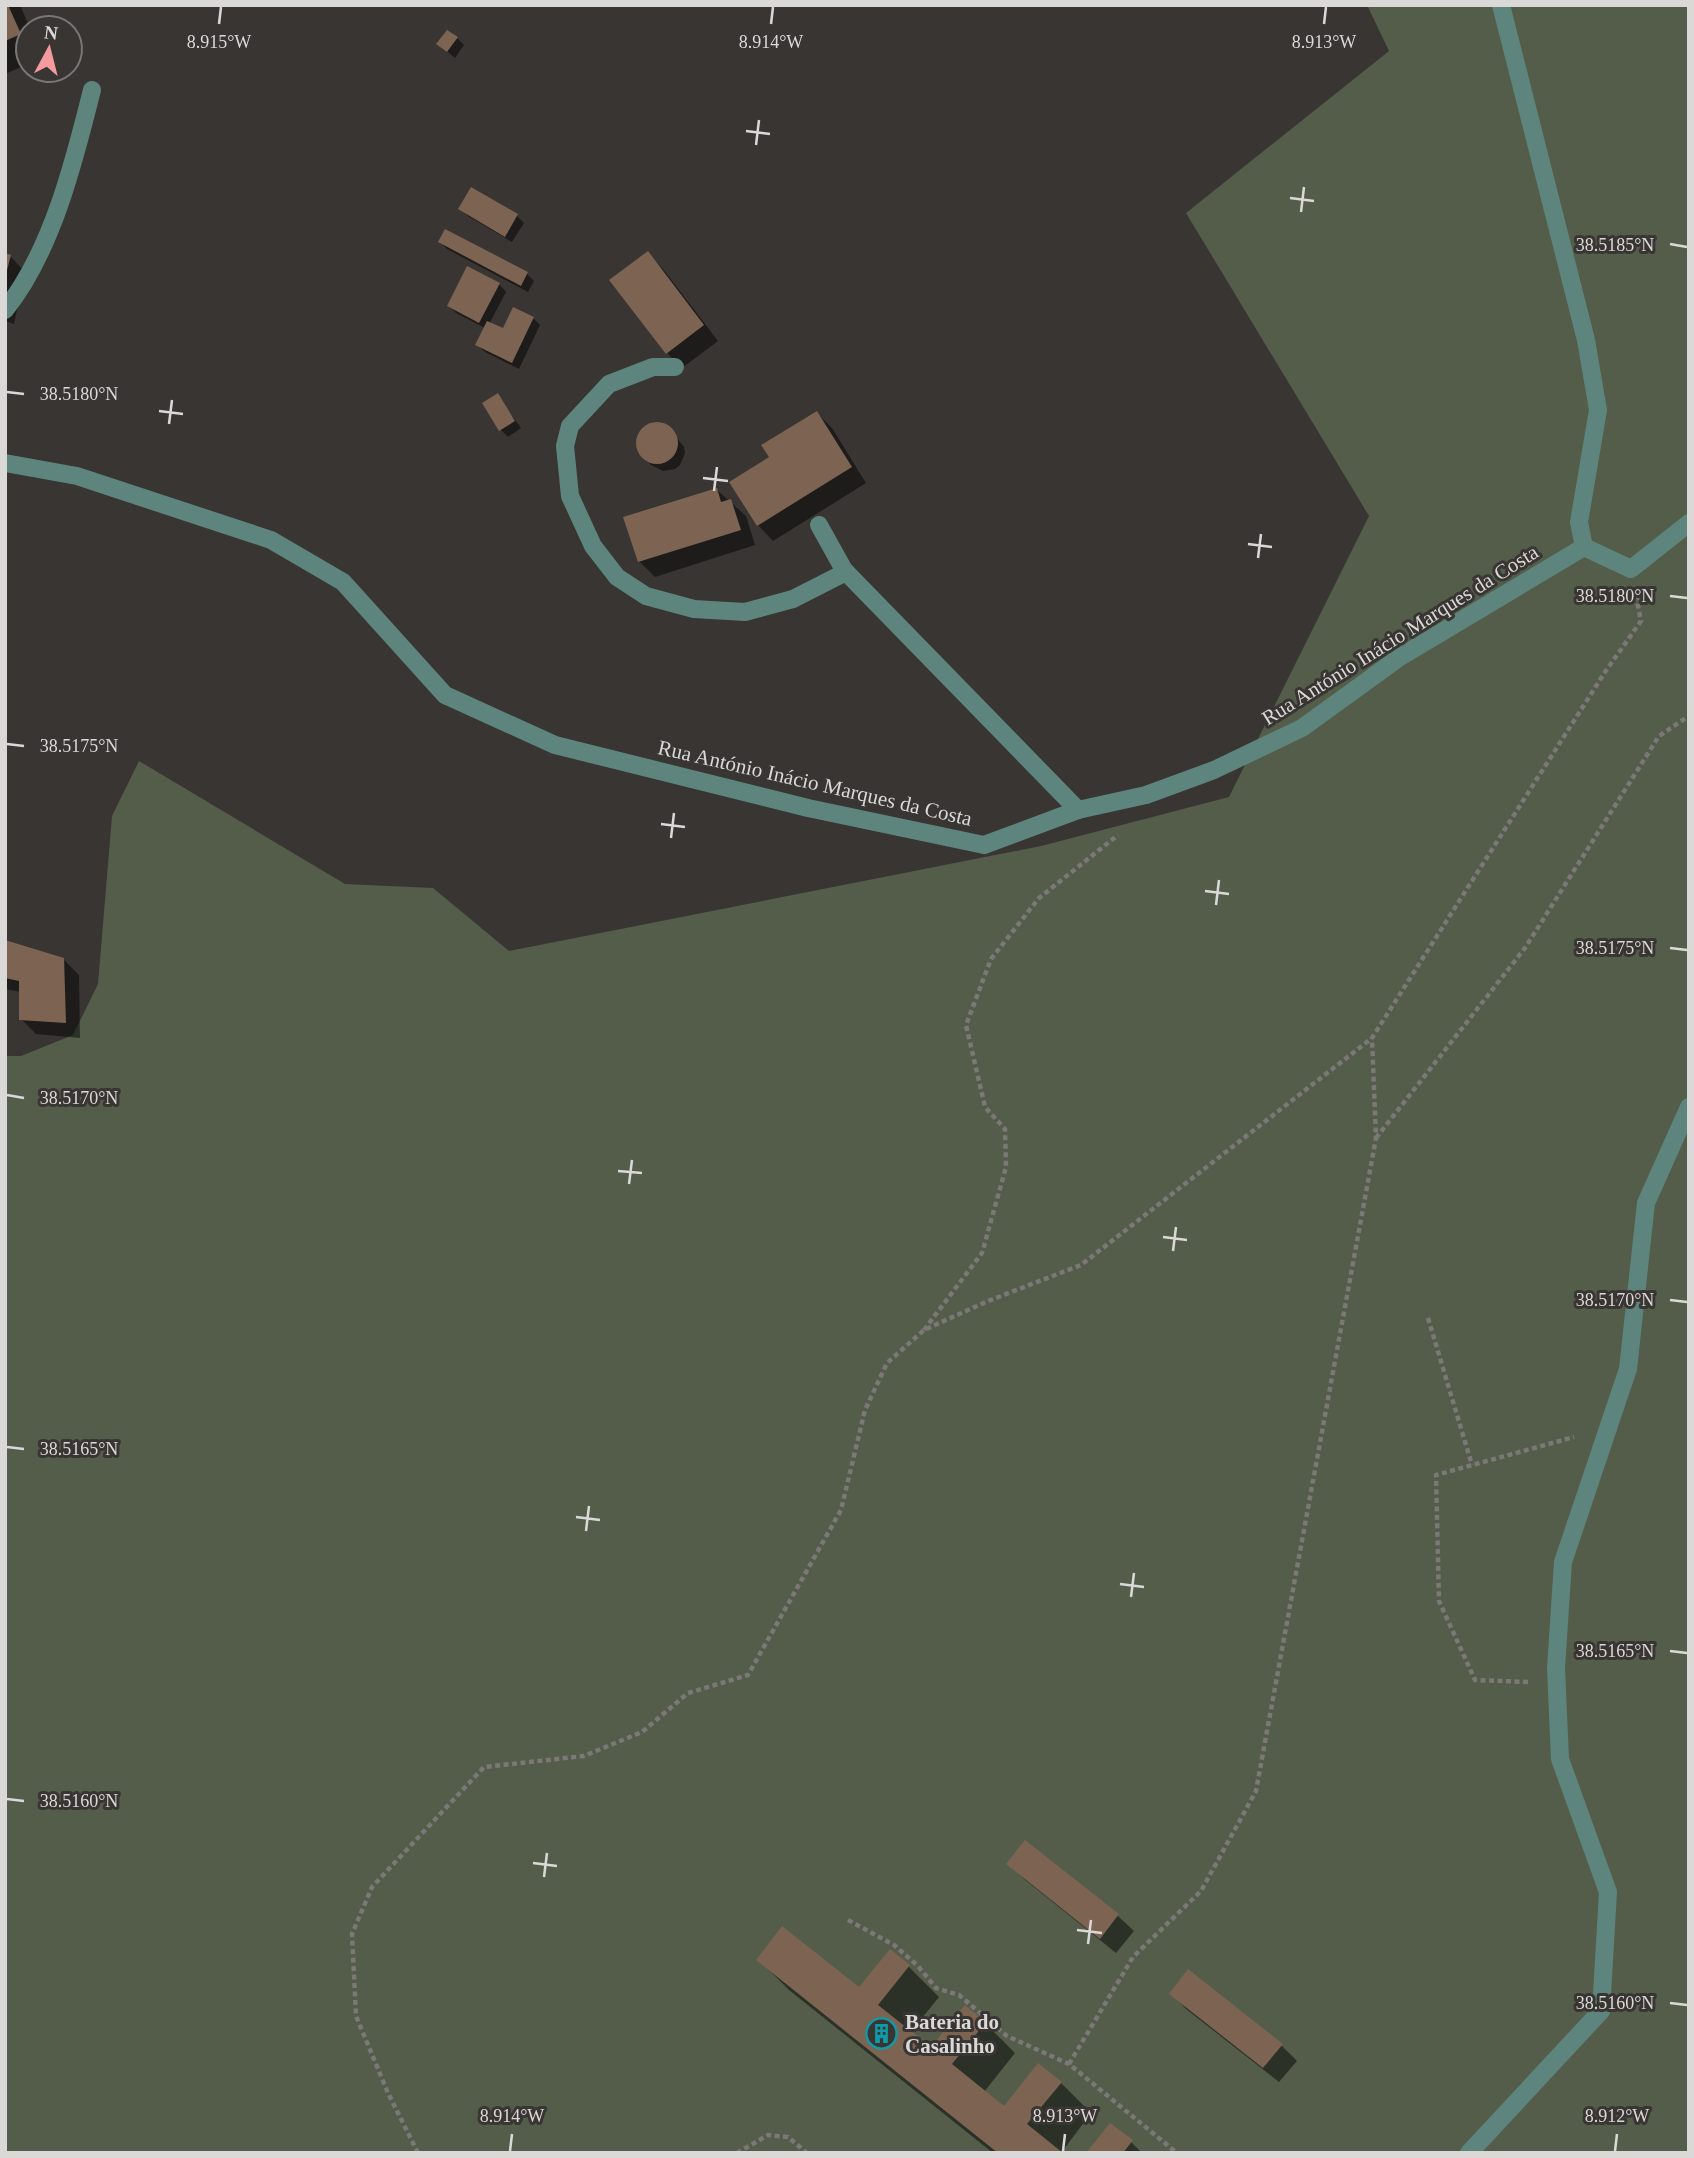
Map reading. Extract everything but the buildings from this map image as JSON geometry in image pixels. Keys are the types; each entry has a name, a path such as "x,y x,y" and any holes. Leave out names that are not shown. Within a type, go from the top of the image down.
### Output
{"street":[{"path":"1501,5 1586,340 1598,410 1579,522 1584,547 1631,569 1689,523"},
{"path":"5,310 14,299 46,238 71,171 92,90"},
{"path":"675,367 653,367 609,384 570,426 565,446 570,496 593,546 617,577 646,596 694,609 746,612 793,599 846,572"},
{"name":"Rua António Inácio Marques da Costa","path":"5,463 77,476 271,540 343,582 445,695 555,745 808,808 984,845 1078,810 1146,795 1214,770 1301,728 1400,657 1584,547"},
{"path":"818,526 846,572 1078,810"},
{"path":"1469,2153 1601,2011 1608,1892 1560,1759 1557,1684 1563,1562 1629,1369 1646,1203 1689,1107"}],"path":[{"path":"924,1330 988,1301 1082,1265 1372,1038 1605,672 1641,621 1631,569"},
{"path":"1376,1138 1525,948 1659,736 1689,716"},
{"path":"418,2153 388,2093 356,2015 352,1934 372,1887 484,1767 584,1756 642,1732 688,1693 748,1675 841,1510 865,1410 887,1363 924,1330 982,1252 1006,1167 1005,1129 985,1107 966,1025 991,959 1039,898 1129,825 1146,795"},
{"path":"1069,2064 1133,1957 1201,1891 1256,1791 1376,1138 1372,1038"},
{"path":"1427,1318 1472,1465"},
{"path":"1557,1684 1475,1679 1439,1601 1436,1475 1609,1427"},
{"path":"848,1920 894,1945 918,1966 936,1988 959,1995 1007,2036 1069,2064 1177,2153"},
{"path":"737,2153 768,2135 788,2137 807,2153"}],"green space":[{"path":"1367,5 1689,5 1689,2153 5,2153 5,1056 21,1056 73,1035 98,984 112,816 139,761 345,884 433,888 509,951 1041,846 1229,797 1369,516 1186,213 1389,51"}],"place":[{"name":"Bateria do Casalinho","path":"882,2034"}]}
